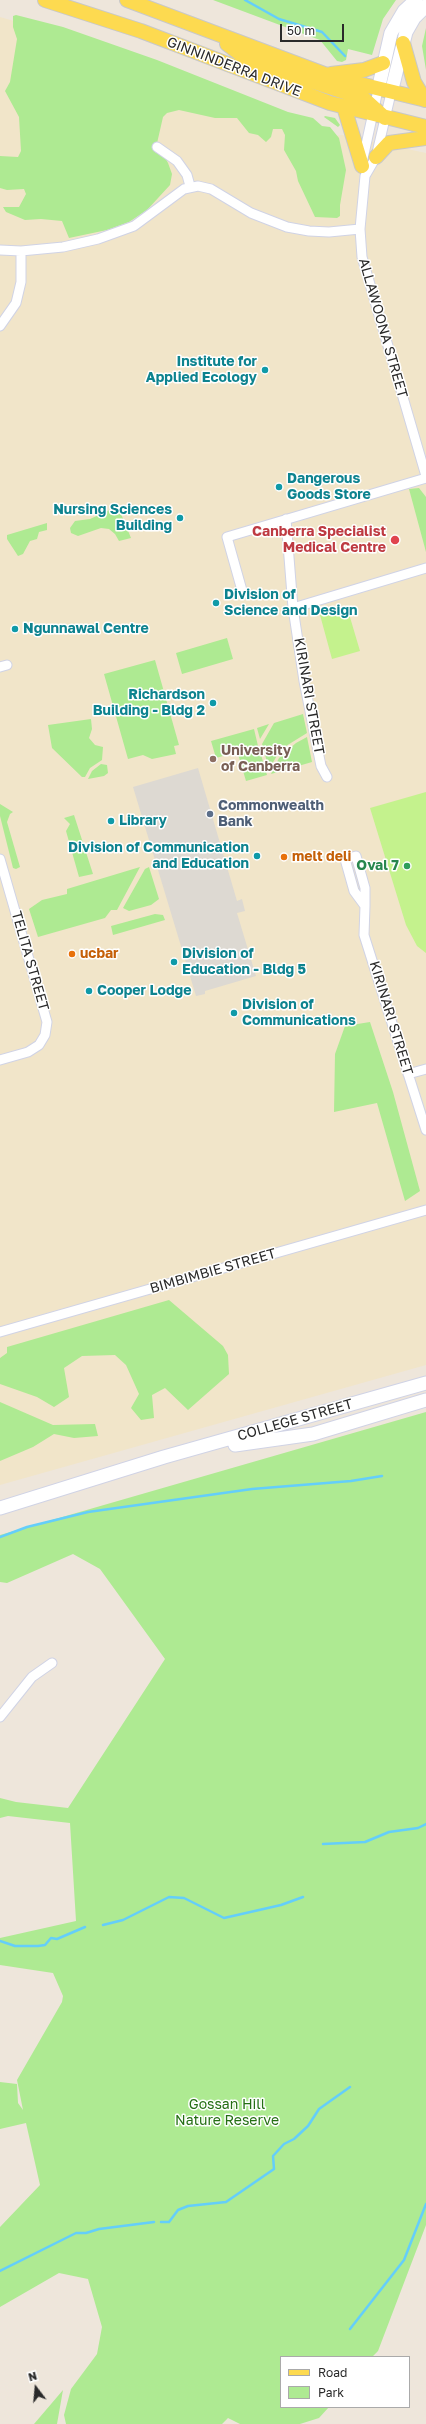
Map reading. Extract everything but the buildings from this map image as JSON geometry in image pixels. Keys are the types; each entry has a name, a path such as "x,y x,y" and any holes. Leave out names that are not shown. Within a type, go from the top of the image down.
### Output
{"main road":[{"name":"GINNINDERRA DRIVE","path":"45,0 141,31 344,107 377,113 426,126"},
{"name":"GINNINDERRA DRIVE","path":"127,0 216,35 326,75 378,90 425,100"},
{"path":"216,35 248,60 359,96 377,113"},
{"path":"403,44 414,82 425,100"},
{"path":"326,75 364,70 383,63"},
{"path":"344,107 363,171"},
{"path":"376,158 389,143 426,138"}],"street":[{"path":"377,113 378,90 388,40 394,25 404,11 416,0"},
{"path":"391,93 403,44 410,25 426,6"},
{"name":"ALLAWOONA STREET","path":"391,93 377,113 363,171 360,229 362,257 426,477"},
{"name":"ALLAWOONA STREET","path":"363,171 376,158 377,113"},
{"path":"157,147 177,161 187,175 190,186"},
{"path":"0,250 21,252 63,247 98,239 134,226 179,192 190,186 205,187 251,213 287,227 309,231 330,232 360,229"},
{"path":"0,326 16,303 22,282 21,252"},
{"path":"243,594 227,537 426,477"},
{"name":"KIRINARI STREET","path":"286,519 293,608 304,681 321,766 326,777"},
{"path":"293,608 426,568"},
{"name":"KIRINARI STREET","path":"365,906 354,891 345,859 356,856 365,888 365,906 364,934 426,1130"},
{"name":"TELITA STREET","path":"0,859 48,1022 45,1035 39,1045 28,1052 0,1060"},
{"path":"408,1074 426,1069"},
{"name":"BIMBIMBIE STREET","path":"0,1332 426,1210"},
{"name":"COLLEGE STREET","path":"0,1508 164,1456 426,1383"},
{"name":"COLLEGE STREET","path":"164,1456 313,1434 426,1400"},
{"path":"0,1717 32,1677 52,1663"}],"shaded area":[{"name":"University of Canberra","path":"0,17 324,137 342,135 426,153 426,1365 0,1485"},
{"path":"198,768 237,901 242,899 245,911 237,913 256,976 205,991 205,994 196,996 133,787"}],"green space":[{"path":"213,0 396,0 383,19 372,55 348,49 346,60 342,62 337,61 320,40"},
{"path":"16,15 63,27 157,60 288,112 313,118 322,126 330,127 339,138 346,170 340,205 340,216 337,218 315,217 298,181 296,171 284,150 285,135 282,129 273,129 271,137 266,142 258,135 249,133 237,118 215,118 179,110 167,113 163,117 155,152 165,157 168,163 172,174 170,185 147,210 129,222 107,230 69,238 62,221 41,219 25,220 6,212 3,207 19,207 26,194 24,189 7,190 0,188 0,156 18,157 21,151 19,117 5,91 10,82 17,39 13,27 13,16"},
{"path":"426,28 426,70 422,46"},
{"path":"324,117 335,118 340,125 338,127"},
{"path":"419,488 426,497 426,552 409,489"},
{"path":"112,509 119,509 131,538 119,541 115,534 109,529 101,528 78,536 71,533 70,528 75,521 90,519"},
{"path":"47,523 47,530 39,532 37,539 30,541 23,554 18,556 7,539 7,535"},
{"path":"347,607 360,651 332,659 320,615"},
{"path":"227,638 233,659 182,674 176,653"},
{"path":"155,660 179,745 174,746 176,754 152,759 143,755 128,759 104,674"},
{"path":"303,714 307,733 286,746 278,754 269,769 262,744 274,723"},
{"path":"91,719 92,729 89,738 95,745 103,747 102,760 90,768 85,777 82,777 52,748 48,725"},
{"path":"269,724 260,739 257,728"},
{"path":"254,729 258,746 216,758 211,741"},
{"path":"307,737 312,762 271,774 279,758 296,743"},
{"path":"259,748 267,775 246,781 238,754"},
{"path":"101,764 107,765 108,773 104,776 88,779 92,771"},
{"name":"Oval 7","path":"426,792 426,953 417,946 406,925 370,808"},
{"path":"0,804 13,812 10,814 7,822 20,867 16,869 13,868 0,816"},
{"path":"74,815 93,874 79,877 66,831 70,824 64,818"},
{"path":"140,867 117,910 111,910 105,918 38,937 29,909 42,900 67,894 67,889"},
{"path":"149,867 159,899 151,905 129,911 123,908 145,869"},
{"path":"155,914 163,915 165,920 113,935 111,926"},
{"path":"370,1022 393,1092 420,1191 405,1201 377,1103 334,1112 335,1054 345,1026"},
{"path":"169,1300 223,1346 228,1355 229,1374 188,1410 165,1388 152,1395 154,1418 141,1420 131,1408 139,1394 126,1365 115,1355 82,1356 64,1368 69,1397 54,1407 37,1397 0,1384 0,1358 7,1353 7,1347"},
{"path":"0,1402 53,1425 95,1424 98,1436 74,1438 54,1434 33,1447 0,1461"},
{"name":"Gossan Hill Nature Reserve","path":"426,1412 426,2225 378,2351 373,2356 280,2356 280,2408 328,2408 319,2418 300,2424 240,2424 228,2418 222,2424 66,2424 64,2415 71,2389 97,2354 102,2327 88,2279 59,2273 0,2307 0,2227 40,2185 26,2123 0,2129 0,2082 17,2084 18,2103 23,2110 17,2080 62,2002 63,1996 53,1973 0,1965 0,1938 76,1921 70,1823 8,1816 0,1818 0,1798 16,1802 68,1808 165,1659 100,1569 73,1554 7,1583 0,1582 0,1535"},
{"path":"63,2390 57,2424 34,2424"}],"waterway":[{"path":"245,0 279,19 322,32 345,56"},
{"path":"0,1537 27,1527 88,1512 252,1489 351,1481 382,1476"},
{"path":"323,1844 365,1842 389,1832 418,1828 426,1824"},
{"path":"103,1925 123,1920 169,1897 184,1898 224,1918 281,1905 303,1897"},
{"path":"0,1941 15,1946 45,1945 51,1938 57,1939 85,1927"},
{"path":"161,2222 169,2222 178,2210 188,2206 226,2202 274,2169 273,2156 284,2144 294,2139 308,2126 319,2109 350,2087"},
{"path":"350,2329 404,2260 426,2204"},
{"path":"0,2271 76,2233 86,2233 99,2229 154,2222"}],"place":[{"name":"Institute for Applied Ecology","path":"265,370"},
{"name":"Dangerous Goods Store","path":"279,487"},
{"name":"Nursing Sciences Building","path":"180,518"},
{"name":"Canberra Specialist Medical Centre","path":"395,540"},
{"name":"Division of Science and Design","path":"216,603"},
{"name":"Ngunnawal Centre","path":"15,629"},
{"name":"Richardson Building - Bldg 2","path":"213,703"},
{"name":"University of Canberra","path":"213,759"},
{"name":"Commonwealth Bank","path":"210,814"},
{"name":"Library","path":"111,821"},
{"name":"Division of Communication and Education","path":"257,856"},
{"name":"melt deli","path":"284,857"},
{"name":"Oval 7","path":"407,866"},
{"name":"ucbar","path":"72,954"},
{"name":"Division of Education - Bldg 5","path":"174,962"},
{"name":"Cooper Lodge","path":"89,991"},
{"name":"Division of Communications","path":"234,1013"}]}
